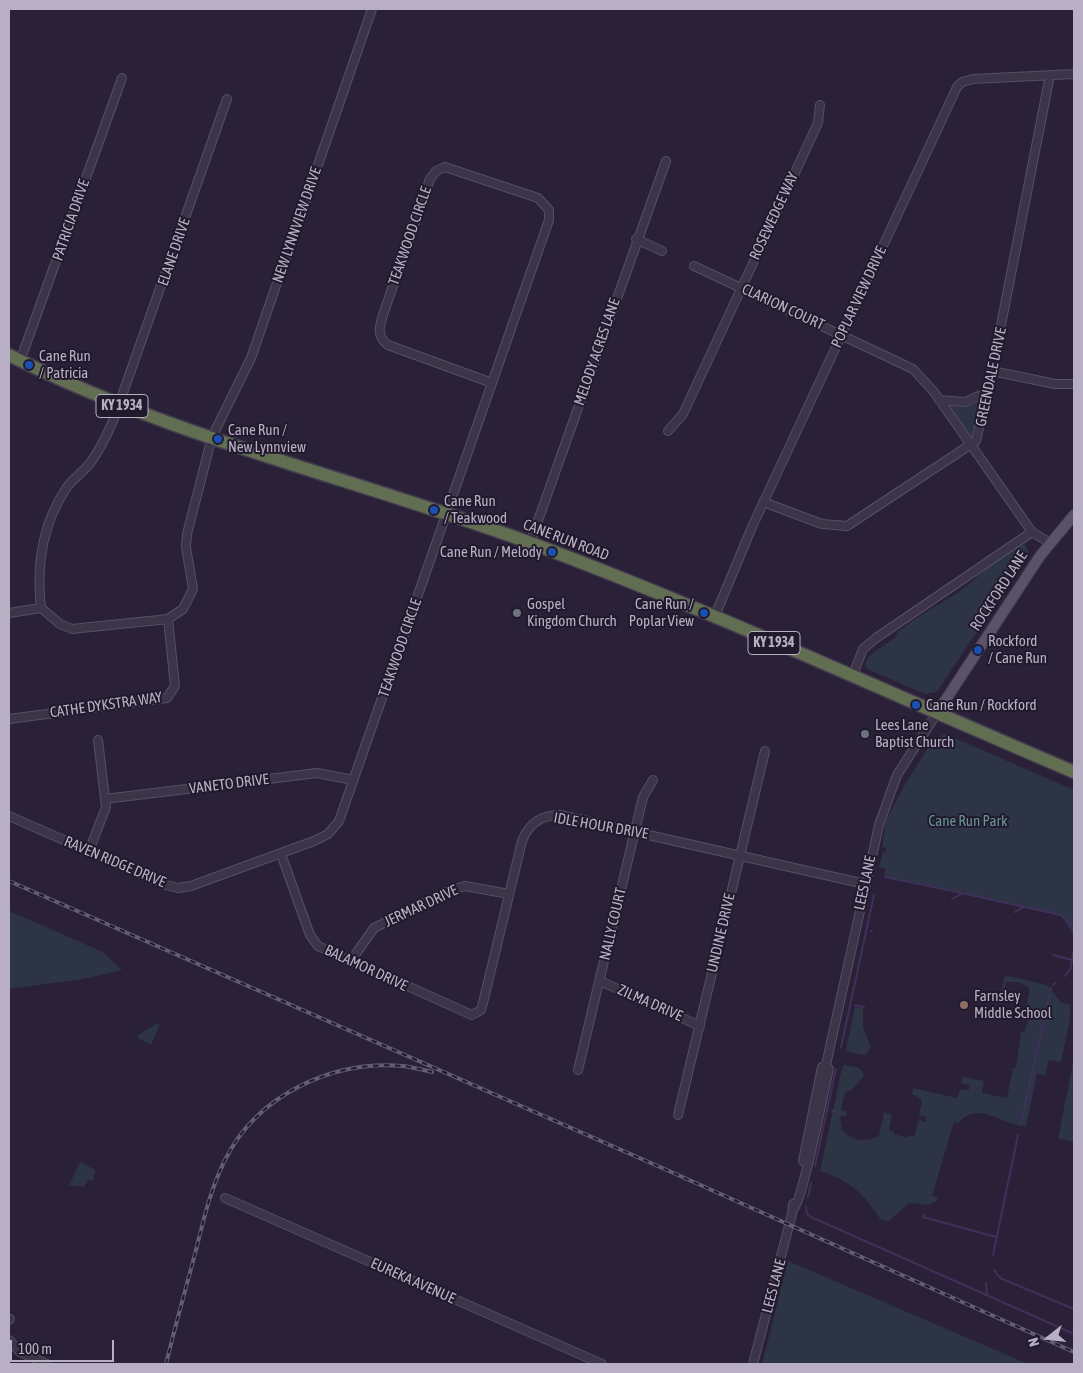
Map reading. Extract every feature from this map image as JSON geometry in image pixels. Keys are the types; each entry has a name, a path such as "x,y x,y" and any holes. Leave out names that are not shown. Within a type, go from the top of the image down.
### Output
{"highway":[{"name":"CANE RUN ROAD","path":"14,358 120,405 530,543 714,618 1074,772"}],"main road":[{"name":"ROCKFORD LANE","path":"937,713 1050,543 1074,515"}],"street":[{"name":"NEW LYNNVIEW DRIVE","path":"168,619 183,609 192,596 193,581 186,547 187,534 212,437 251,358 372,9"},
{"name":"POPLAR VIEW DRIVE","path":"714,618 763,502 957,87 962,82 973,79 1074,74"},
{"name":"GREENDALE DRIVE","path":"763,502 822,524 847,526 978,437 1050,75"},
{"name":"PATRICIA DRIVE","path":"14,358 122,78"},
{"name":"ELANE DRIVE","path":"120,405 227,99"},
{"name":"ROSEWEDGE WAY","path":"668,432 683,414 818,123 820,105"},
{"name":"MELODY ACRES LANE","path":"530,543 636,239 666,161"},
{"name":"TEAKWOOD CIRCLE","path":"281,854 314,842 332,830 339,821 550,220 549,210 538,198 445,167 436,171 430,179 378,329 379,335 388,345 492,383"},
{"path":"636,239 662,251"},
{"name":"CLARION COURT","path":"694,266 905,364 919,374 1032,532 1050,543"},
{"path":"992,371 1055,384 1074,384"},
{"path":"939,400 965,402 988,392"},
{"path":"120,405 101,446 90,463 69,485 55,507 46,529 39,569 41,608 60,624 72,629 168,619"},
{"name":"ROCKFORD LANE","path":"852,677 863,649 876,638 1032,532"},
{"path":"9,613 41,608"},
{"name":"CATHE DYKSTRA WAY","path":"9,719 167,698 176,686 168,619"},
{"name":"LEES LANE","path":"753,1364 818,1120 828,1069 826,1065 879,825 897,775 937,713"},
{"path":"88,851 105,810 98,740"},
{"name":"UNDINE DRIVE","path":"678,1116 764,751"},
{"name":"VANETO DRIVE","path":"105,799 317,773 353,780"},
{"name":"NALLY COURT","path":"578,1070 643,797 653,780"},
{"name":"IDLE HOUR DRIVE","path":"477,1013 484,1003 522,841 529,827 540,818 560,815 865,884"},
{"name":"RAVEN RIDGE DRIVE","path":"9,816 166,885 178,888 191,886 281,854"},
{"name":"BALAMOR DRIVE","path":"281,854 313,940 325,950 467,1014 477,1013"},
{"name":"JERMAR DRIVE","path":"350,962 374,928 446,892 465,886 509,894"},
{"name":"ZILMA DRIVE","path":"600,981 700,1026"},
{"name":"EUREKA AVENUE","path":"225,1198 602,1364"},
{"path":"9,1340 20,1352 47,1364"}],"green space":[{"path":"982,401 975,433 970,438 950,406 965,407"},
{"path":"1025,544 1029,553 937,692 925,694 867,669 865,664 869,656 896,637 897,633 959,592 999,558 1016,547"},
{"name":"Cane Run Park","path":"945,734 1074,790 1074,936 1061,915 885,877 885,869 879,867 883,852 886,852 886,848 882,847 886,820 907,781 934,739"},
{"path":"9,911 103,952 122,970 83,979 9,989"},
{"path":"1007,976 1047,985 1062,1003 1070,1004 1070,1019 1061,1062 1049,1060 1045,1075 1037,1074 1026,1126 1017,1125 982,1113 974,1113 966,1116 958,1123 954,1122 932,1196 937,1197 937,1201 929,1205 909,1203 889,1221 881,1220 868,1202 855,1189 840,1179 820,1171 842,1068 844,1065 859,1068 864,1076 852,1090 845,1092 841,1109 843,1111 847,1110 846,1116 840,1117 842,1130 850,1137 860,1140 879,1136 884,1112 892,1115 889,1130 894,1132 894,1134 908,1138 909,1135 914,1136 919,1120 926,1122 926,1117 919,1115 922,1100 912,1094 913,1088 957,1098 960,1090 969,1090 969,1085 961,1083 962,1077 984,1081 982,1093 1007,1098 1013,1068 1016,1068 1021,1031 1024,1032 1032,1010 1026,1008 1030,988 1019,982 1006,982 1002,1001 1000,999 1004,978"},
{"path":"855,1007 863,1008 863,1028 871,1047 866,1055 848,1052 846,1049"},
{"path":"157,1023 160,1024 151,1045 138,1038 137,1036"},
{"path":"1074,1058 1074,1142 1058,1138"},
{"path":"80,1162 95,1170 93,1181 88,1179 84,1187 69,1185"},
{"path":"788,1261 1028,1364 762,1364"}],"waterway":[{"path":"885,877 948,890"},
{"path":"952,891 1061,915 1074,927"},
{"path":"952,899 961,894"},
{"path":"841,1047 874,895"},
{"path":"1015,912 1024,907"},
{"path":"1065,976 1070,969 1074,951"},
{"path":"1053,955 1072,960"},
{"path":"1021,1123 1051,988"},
{"path":"855,1005 864,1007"},
{"path":"815,1166 836,1069"},
{"path":"832,1111 840,1113"},
{"path":"993,1255 1018,1135"},
{"path":"808,1197 811,1183"},
{"path":"806,1206 807,1214 811,1217 1074,1334"},
{"path":"924,1214 923,1217 996,1237"},
{"path":"994,1270 1000,1278 1074,1309"},
{"path":"986,1283 987,1295"}],"railway":[{"path":"9,881 669,1171 1074,1352"},
{"path":"166,1364 215,1183 225,1160 239,1137 256,1117 277,1100 299,1086 324,1076 350,1069 376,1066 403,1066 432,1072"}],"place":[{"name":"Cane Run / Patricia","path":"29,365"},
{"name":"Cane Run / New Lynnview","path":"218,439"},
{"name":"Cane Run / Teakwood","path":"434,510"},
{"name":"Cane Run / Melody","path":"552,552"},
{"name":"Gospel Kingdom Church","path":"517,613"},
{"name":"Cane Run / Poplar View","path":"704,613"},
{"name":"Rockford / Cane Run","path":"978,650"},
{"name":"Cane Run / Rockford","path":"916,705"},
{"name":"Lees Lane Baptist Church","path":"865,734"},
{"name":"Farnsley Middle School","path":"964,1005"}]}
